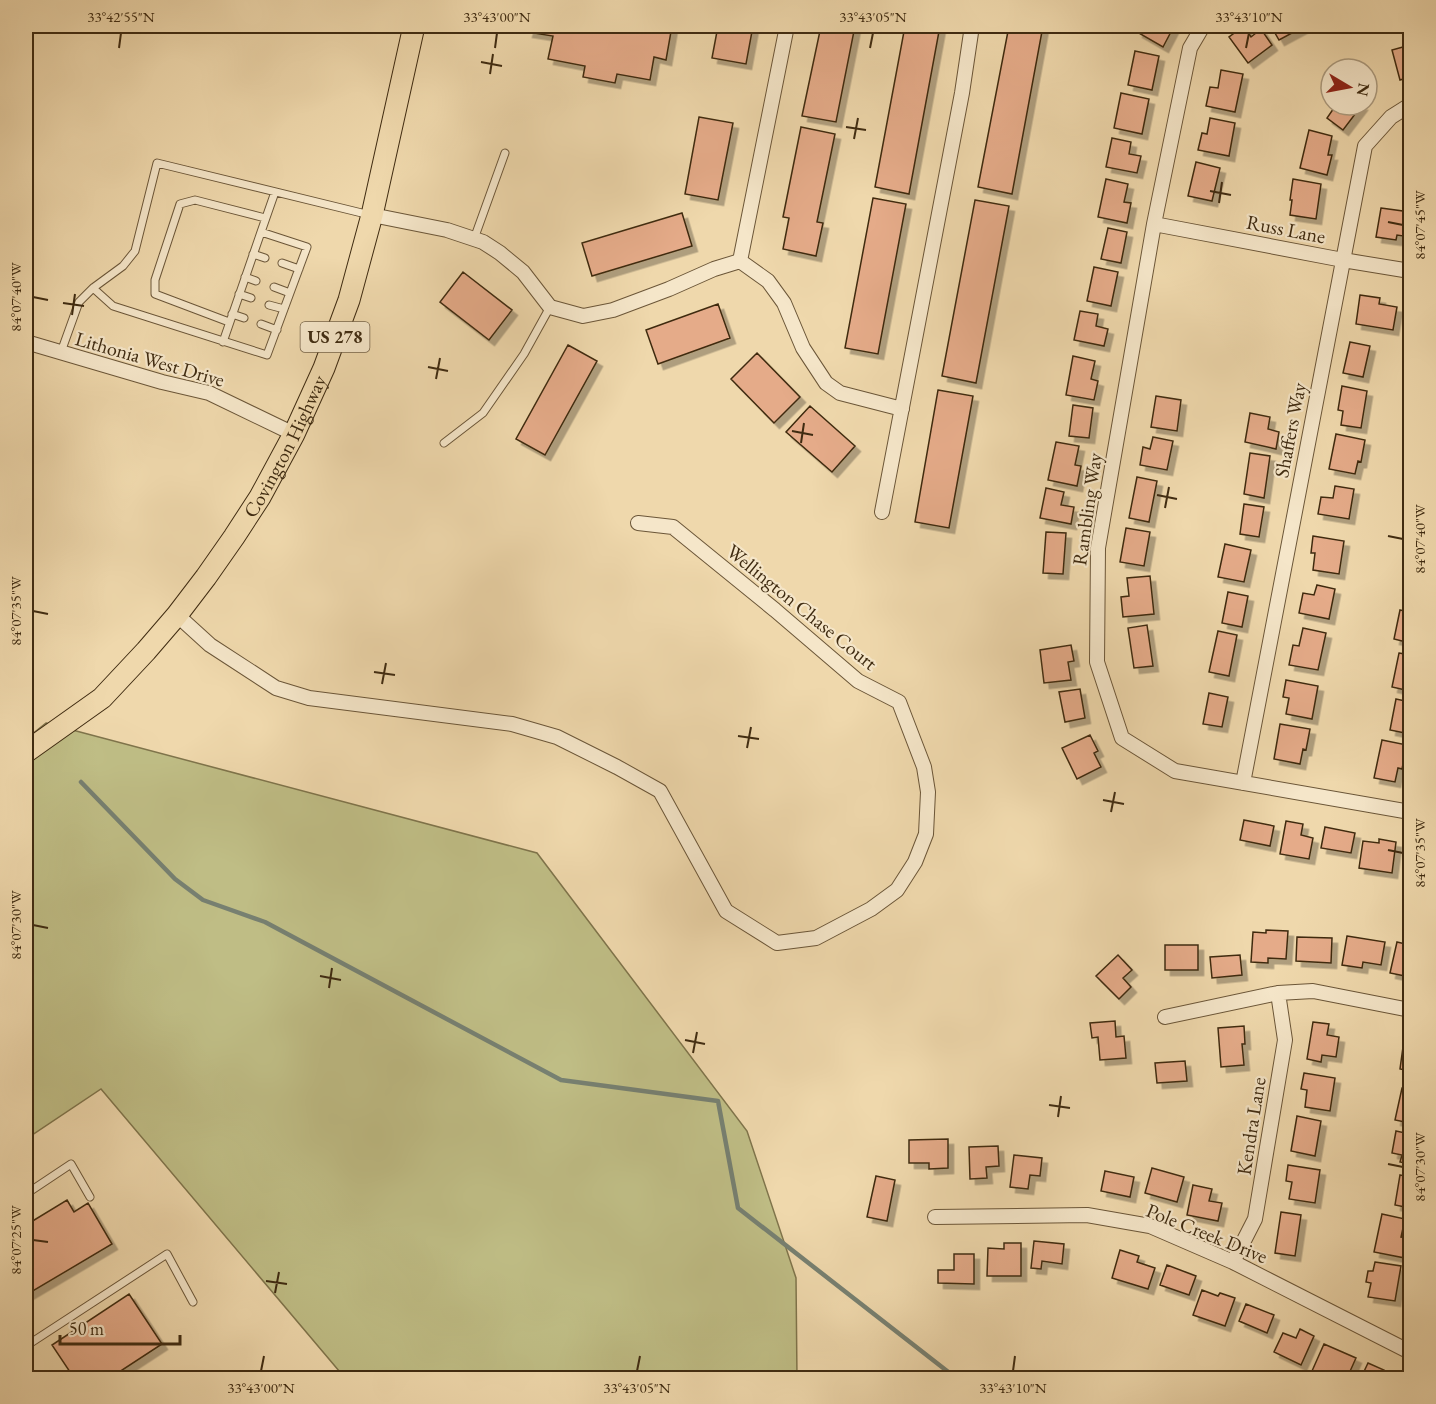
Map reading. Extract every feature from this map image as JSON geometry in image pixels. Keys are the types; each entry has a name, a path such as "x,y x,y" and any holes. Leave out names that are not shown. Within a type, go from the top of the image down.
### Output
{"main road":[{"name":"Covington Highway","path":"26,752 102,698 177,615 206,577 260,497 294,434 324,368 349,300 372,215 414,26"}],"street":[{"path":"740,261 787,26"},
{"path":"882,512 960,104 972,26"},
{"name":"Rambling Way","path":"1203,26 1190,48 1154,224 1098,548 1097,662 1122,738 1175,771 1410,812"},
{"name":"Shaffers Way","path":"1243,783 1365,146 1391,117 1410,105"},
{"path":"372,215 447,230 483,242 500,252 524,272 550,307 583,316 614,310 714,269 740,261"},
{"name":"Russ Lane","path":"1154,224 1410,271"},
{"path":"740,261 768,281 784,303 803,348 826,383 840,393 902,409"},
{"name":"Lithonia West Drive","path":"26,342 209,393 294,434"},
{"name":"Wellington Chase Court","path":"177,615 210,645 276,688 309,698 512,724 557,737 617,767 660,791 726,911 777,943 816,938 872,909 897,890 915,862 926,834 928,792 924,767 899,702 858,681 673,527 638,523"},
{"path":"1165,1017 1278,993 1313,991 1410,1010"},
{"name":"Kendra Lane","path":"1233,1262 1255,1219 1285,1040 1278,993"},
{"name":"Pole Creek Drive","path":"935,1217 1087,1215 1150,1226 1233,1262 1408,1351"},
{"path":"1408,1351 1410,1335"}],"lane":[{"path":"474,239 505,153"},
{"path":"61,353 79,302 93,288 123,266 135,250 157,163 372,215"},
{"path":"223,342 275,192"},
{"path":"230,322 155,294 155,280 180,204 195,200 265,218"},
{"path":"93,288 113,306 267,355 307,247 261,232"},
{"path":"253,254 265,258"},
{"path":"282,263 299,269"},
{"path":"245,277 256,281"},
{"path":"274,287 290,293"},
{"path":"239,294 251,298"},
{"path":"269,304 284,309"},
{"path":"444,443 483,413 524,354 550,307"},
{"path":"232,314 244,318"},
{"path":"261,324 277,330"},
{"path":"26,1194 70,1164 90,1197"},
{"path":"26,1346 167,1254 193,1302"}],"shaded area":[{"path":"46,723 537,853 747,1131 796,1278 797,1378 345,1378 101,1089 26,1139 26,739"}],"building":[{"path":"529,26 672,26 666,60 654,57 650,80 617,74 615,83 583,77 585,66 548,59 553,36 527,32"},
{"path":"718,26 753,26 746,64 712,58"},
{"path":"821,26 855,26 836,122 802,116"},
{"path":"905,26 940,26 909,194 875,187"},
{"path":"1009,26 1043,26 1012,194 978,187"},
{"path":"1140,26 1173,28 1163,47 1137,32"},
{"path":"1244,26 1251,37 1261,29 1272,45 1248,63 1229,37"},
{"path":"1271,26 1305,26 1279,40"},
{"path":"1410,45 1410,77 1400,80 1392,50"},
{"path":"1135,51 1159,56 1152,90 1128,85"},
{"path":"1221,70 1243,74 1235,112 1206,106 1210,87 1218,88"},
{"path":"1121,93 1149,99 1142,134 1114,128"},
{"path":"699,117 733,123 718,200 685,194"},
{"path":"1328,117 1353,117 1343,130"},
{"path":"1210,118 1235,123 1229,156 1198,150 1202,133 1207,134"},
{"path":"801,127 835,134 817,222 823,223 816,256 783,249 789,218 783,217"},
{"path":"1309,130 1332,136 1328,155 1332,155 1327,175 1300,168"},
{"path":"1112,138 1131,142 1129,154 1141,156 1137,173 1106,167"},
{"path":"1196,162 1220,168 1212,201 1188,196"},
{"path":"1106,179 1128,184 1124,202 1131,203 1127,223 1098,217"},
{"path":"1293,179 1321,184 1316,219 1290,215"},
{"path":"873,198 906,204 878,354 845,348"},
{"path":"975,200 1009,206 976,383 942,376"},
{"path":"1381,208 1410,212 1410,237 1397,235 1396,240 1376,237"},
{"path":"682,213 692,246 592,276 582,243"},
{"path":"1108,228 1127,232 1121,263 1101,259"},
{"path":"1094,267 1118,272 1111,306 1087,301"},
{"path":"463,272 512,310 489,340 440,302"},
{"path":"1360,295 1380,298 1379,304 1397,307 1393,330 1356,324"},
{"path":"718,304 730,338 658,364 646,330"},
{"path":"1080,311 1098,314 1096,326 1108,329 1104,346 1074,340"},
{"path":"1350,342 1370,346 1363,377 1343,373"},
{"path":"568,345 597,361 545,455 516,439"},
{"path":"757,353 800,397 774,423 731,379"},
{"path":"1073,356 1095,361 1091,379 1098,381 1094,400 1066,395"},
{"path":"1342,386 1367,391 1361,428 1341,425 1343,411 1338,410"},
{"path":"938,390 973,396 949,528 915,522"},
{"path":"1156,396 1181,400 1177,431 1151,427"},
{"path":"1073,405 1093,408 1089,438 1069,436"},
{"path":"810,406 855,446 832,472 786,432"},
{"path":"1250,413 1270,417 1268,429 1279,432 1276,449 1245,442"},
{"path":"1336,434 1365,440 1361,462 1358,461 1355,474 1329,469"},
{"path":"1153,437 1173,441 1167,470 1140,465 1143,447 1150,449"},
{"path":"1056,442 1079,446 1075,465 1081,466 1077,486 1048,480"},
{"path":"1250,453 1270,456 1264,498 1244,494"},
{"path":"1137,477 1157,481 1149,522 1129,518"},
{"path":"1335,486 1354,489 1349,519 1318,514 1321,497 1333,498"},
{"path":"1046,488 1064,492 1061,505 1074,507 1071,524 1040,518"},
{"path":"1244,504 1264,507 1259,537 1240,534"},
{"path":"1126,528 1150,532 1144,566 1120,562"},
{"path":"1046,532 1066,533 1063,574 1043,573"},
{"path":"1313,536 1344,541 1339,574 1313,570 1315,553 1311,553"},
{"path":"1225,544 1251,550 1244,582 1218,577"},
{"path":"1150,576 1154,614 1123,617 1121,597 1129,596 1127,578"},
{"path":"1317,585 1335,589 1329,619 1299,613 1303,593 1314,595"},
{"path":"1228,592 1248,596 1242,627 1222,623"},
{"path":"1400,610 1410,612 1410,643 1394,639"},
{"path":"1147,625 1153,666 1134,668 1128,628"},
{"path":"1303,628 1326,633 1318,670 1289,665 1293,645 1299,646"},
{"path":"1218,631 1237,635 1229,676 1209,672"},
{"path":"1071,645 1074,661 1068,662 1071,680 1044,683 1040,650"},
{"path":"1399,653 1410,655 1410,691 1392,687"},
{"path":"1286,680 1318,686 1312,719 1286,714 1289,698 1283,697"},
{"path":"1080,689 1085,718 1065,722 1059,692"},
{"path":"1209,693 1228,697 1222,727 1203,724"},
{"path":"1396,699 1410,702 1410,734 1390,730"},
{"path":"1280,724 1310,729 1306,750 1303,749 1300,764 1274,759"},
{"path":"1090,735 1098,751 1094,753 1101,767 1077,779 1062,748"},
{"path":"1382,740 1407,745 1402,769 1398,768 1395,782 1374,778"},
{"path":"1244,820 1274,826 1270,846 1240,840"},
{"path":"1286,821 1303,824 1301,835 1313,838 1309,859 1280,854"},
{"path":"1325,827 1355,833 1351,853 1321,848"},
{"path":"1379,839 1396,842 1392,873 1359,868 1363,841 1379,843"},
{"path":"1407,846 1410,847 1410,865 1404,864"},
{"path":"1266,930 1288,931 1286,959 1268,958 1268,963 1251,962 1253,932 1266,933"},
{"path":"1347,936 1385,942 1381,965 1363,962 1362,968 1342,965"},
{"path":"1297,937 1332,938 1331,963 1296,961"},
{"path":"1397,942 1410,945 1410,977 1390,973"},
{"path":"1165,945 1198,945 1198,970 1165,970"},
{"path":"1118,955 1132,970 1123,978 1131,987 1119,999 1096,976"},
{"path":"1240,955 1242,975 1212,978 1210,957"},
{"path":"1115,1021 1116,1037 1124,1036 1126,1058 1100,1060 1098,1037 1092,1038 1090,1023"},
{"path":"1313,1022 1329,1024 1327,1035 1339,1037 1336,1057 1322,1055 1321,1062 1307,1059"},
{"path":"1244,1026 1245,1044 1242,1044 1244,1065 1221,1067 1218,1028"},
{"path":"1403,1047 1410,1048 1410,1071 1400,1069"},
{"path":"1185,1061 1187,1081 1157,1083 1155,1063"},
{"path":"1304,1073 1335,1078 1330,1111 1305,1107 1307,1090 1301,1089"},
{"path":"1402,1088 1410,1089 1410,1123 1395,1120"},
{"path":"1297,1116 1321,1121 1315,1156 1291,1151"},
{"path":"1396,1131 1410,1134 1410,1164 1400,1162 1402,1155 1392,1153"},
{"path":"948,1139 948,1168 929,1169 929,1163 909,1163 909,1140"},
{"path":"998,1146 999,1166 986,1167 987,1178 970,1179 969,1147"},
{"path":"1014,1155 1042,1158 1040,1176 1030,1175 1028,1189 1010,1187"},
{"path":"1288,1165 1320,1170 1315,1203 1289,1199 1292,1182 1286,1181"},
{"path":"1152,1168 1184,1177 1177,1202 1145,1193"},
{"path":"1105,1171 1134,1177 1130,1197 1101,1191"},
{"path":"1400,1175 1410,1177 1410,1208 1395,1205"},
{"path":"876,1176 895,1180 887,1221 867,1217"},
{"path":"1193,1185 1212,1189 1209,1201 1222,1203 1218,1221 1187,1215"},
{"path":"67,1200 74,1212 88,1203 112,1244 26,1295 26,1225"},
{"path":"1281,1212 1301,1215 1295,1256 1275,1253"},
{"path":"1382,1214 1405,1219 1401,1237 1409,1238 1405,1258 1374,1252"},
{"path":"1034,1241 1064,1244 1062,1264 1042,1261 1041,1269 1031,1268"},
{"path":"1004,1243 1021,1243 1021,1276 987,1276 988,1248 1004,1249"},
{"path":"1120,1250 1139,1256 1137,1262 1155,1268 1148,1289 1112,1278"},
{"path":"954,1254 974,1254 974,1284 938,1283 938,1270 954,1270"},
{"path":"1375,1262 1401,1266 1395,1301 1368,1297 1371,1283 1366,1282 1368,1271 1373,1271"},
{"path":"1167,1265 1196,1276 1189,1295 1160,1285"},
{"path":"1202,1290 1218,1296 1220,1293 1235,1298 1225,1326 1193,1315"},
{"path":"129,1294 162,1344 110,1378 74,1378 52,1345"},
{"path":"1246,1304 1274,1315 1267,1333 1239,1321"},
{"path":"1300,1329 1314,1336 1301,1365 1274,1352 1283,1333 1296,1338"},
{"path":"1324,1344 1356,1358 1347,1378 1330,1378 1312,1371"},
{"path":"1368,1363 1384,1370 1380,1378 1361,1378"}],"waterway":[{"path":"26,698 30,705"},
{"path":"81,782 175,879 203,900 265,922 561,1080 718,1101 738,1208 956,1378"}]}
